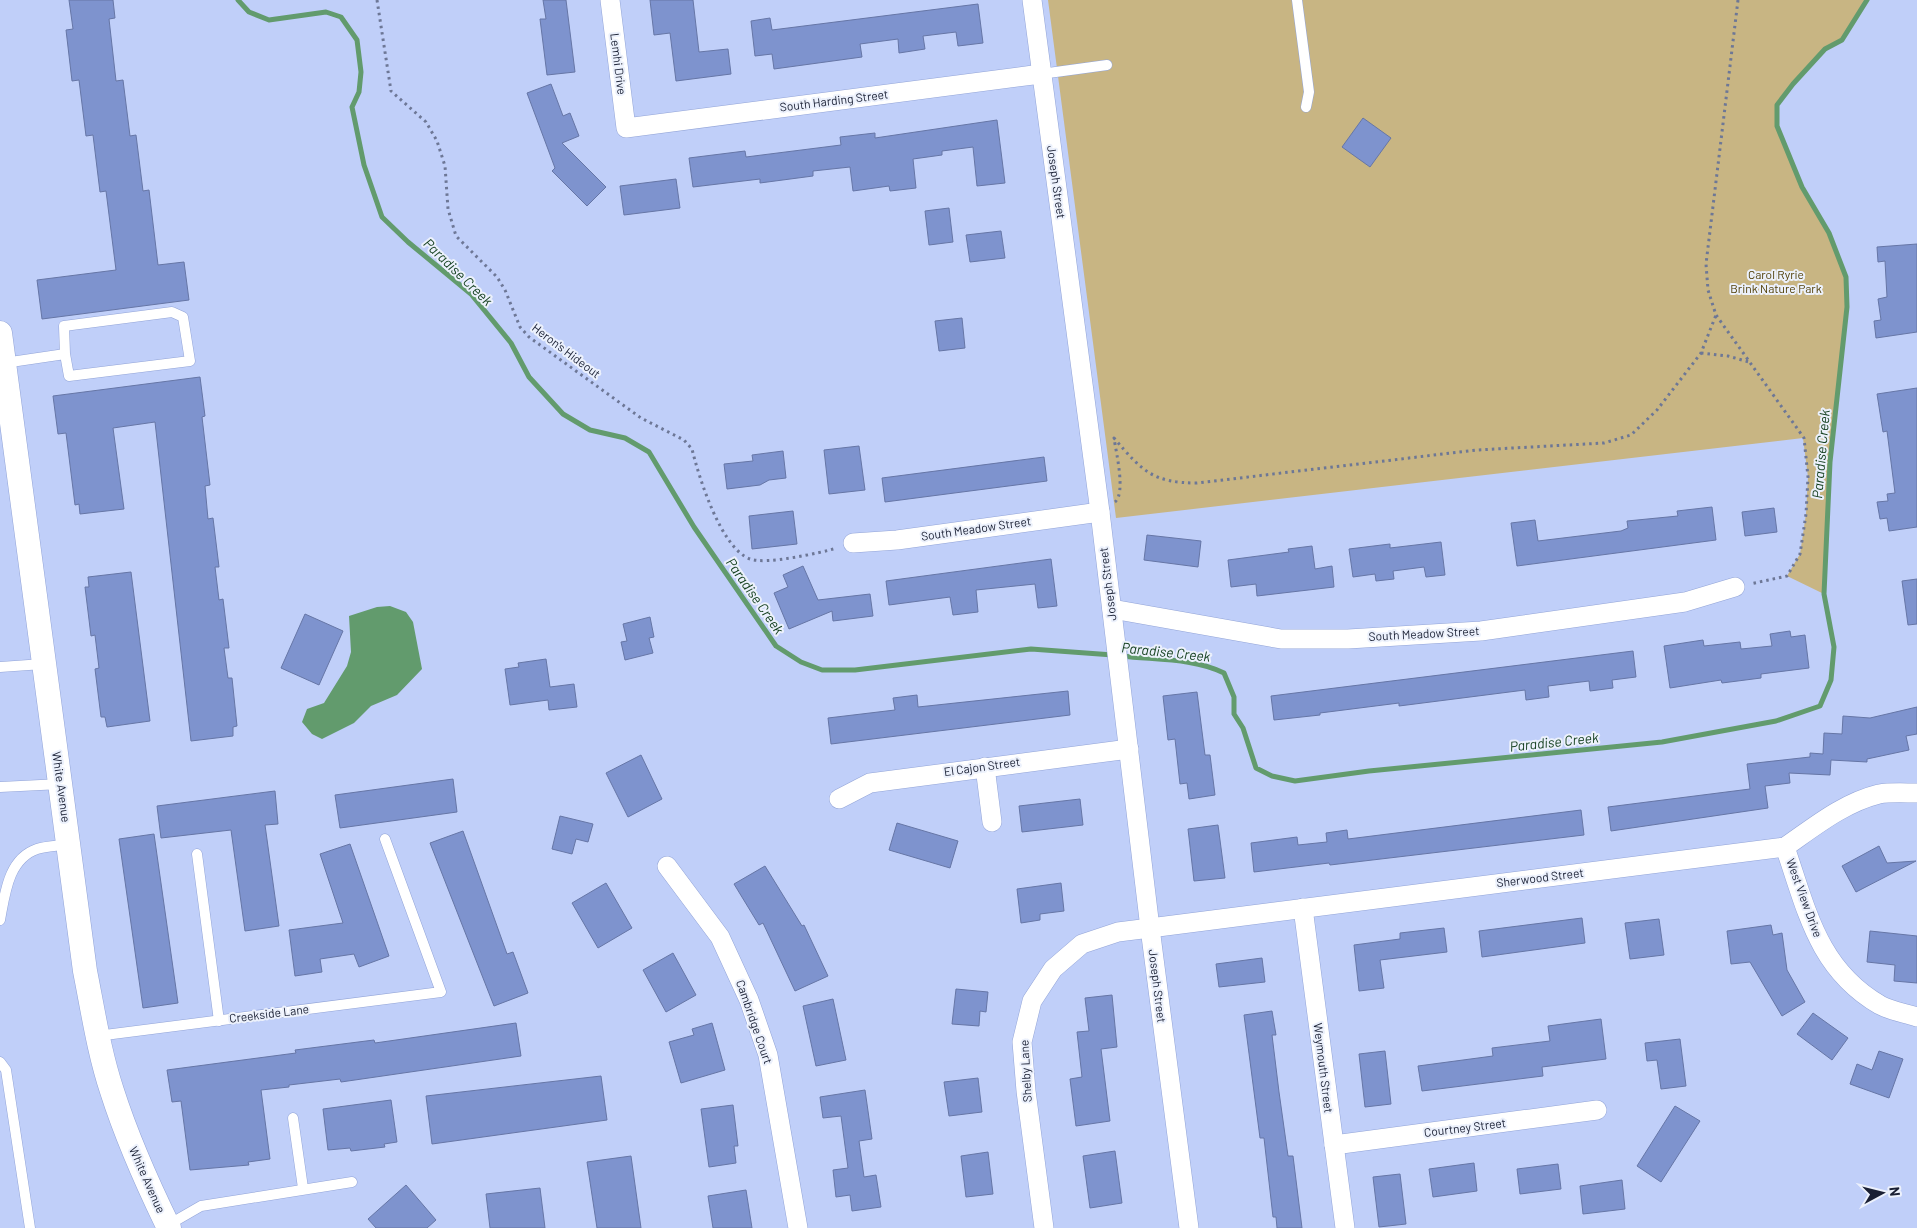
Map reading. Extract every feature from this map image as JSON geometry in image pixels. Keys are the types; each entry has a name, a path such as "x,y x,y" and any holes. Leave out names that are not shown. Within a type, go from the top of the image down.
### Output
{"street":[{"name":"Lemhi Drive","path":"610,0 626,128"},
{"name":"Joseph Street","path":"1032,0 1100,512 1150,928 1189,1228"},
{"name":"South Harding Street","path":"626,128 1041,74"},
{"name":"White Avenue","path":"0,333 85,971 111,1089 128,1138 169,1227"},
{"name":"South Meadow Street","path":"853,543 896,540 1100,512"},
{"name":"South Meadow Street","path":"1112,609 1281,639 1348,639 1480,631 1685,602 1735,587"},
{"name":"El Cajon Street","path":"839,800 870,783 985,766 1129,749"},
{"path":"985,766 992,822"},
{"name":"Sherwood Street","path":"1150,928 1785,847 1859,800 1881,794 1917,793"},
{"name":"West View Drive","path":"1785,847 1816,938 1844,978 1882,1006 1917,1017"},
{"name":"Cambridge Court","path":"667,866 720,937 749,1000 768,1055 798,1228"},
{"name":"Weymouth Street","path":"1303,908 1345,1228"},
{"name":"Shelby Lane","path":"1044,1228 1026,1092 1022,1042 1032,1001 1053,969 1082,944 1118,932 1150,928"},
{"name":"Courtney Street","path":"1334,1145 1597,1110"}],"lane":[{"path":"1297,0 1309,92 1306,107"},
{"path":"1041,74 1107,65"},
{"path":"172,312 184,318 190,361 69,376 65,354 64,326 172,312"},
{"path":"4,363 65,354"},
{"path":"0,667 44,664"},
{"path":"0,787 61,784"},
{"name":"Creekside Lane","path":"98,1036 442,992 385,839"},
{"path":"0,920 5,893 13,870 23,857 37,849 69,844"},
{"path":"197,854 219,1021"},
{"path":"0,1062 6,1070 30,1228"},
{"path":"293,1118 303,1188"},
{"path":"169,1227 201,1206 303,1188 352,1182"}],"path":[{"name":"Heron's Hideout","path":"378,0 391,91 426,122 437,141 445,166 448,209 456,236 496,277 505,290 520,327 529,337 641,418 684,440 692,450 718,523 742,555 751,560 766,560 820,553 853,543"},
{"path":"1735,587 1787,576 1800,554 1806,514 1808,477 1804,438 1716,315 1708,290 1706,264 1738,0"},
{"path":"1100,512 1118,500 1121,490 1114,438 1132,460 1144,469 1171,483 1197,483 1477,450 1604,443 1631,434 1657,410 1700,353 1716,315"},
{"path":"1700,353 1728,356 1749,362"}],"green space":[{"name":"Carol Ryrie Brink Nature Park","path":"1048,0 1867,0 1842,40 1825,49 1793,84 1777,105 1777,126 1802,187 1829,233 1846,277 1847,307 1830,462 1824,594 1787,576 1800,554 1806,514 1808,477 1803,438 1116,518"}],"shaded area":[{"path":"390,606 406,612 413,622 422,669 397,695 371,706 354,723 322,739 312,734 302,722 307,709 324,703 347,666 351,652 349,616 377,607"}],"building":[{"path":"69,0 113,0 115,18 109,19 116,81 123,80 130,136 136,135 143,191 149,190 158,265 184,262 189,300 42,319 37,280 116,270 106,191 100,192 93,135 86,136 79,80 72,81 66,30 73,29"},
{"path":"543,0 566,0 575,72 547,75 540,19 546,19"},
{"path":"650,0 693,0 699,52 728,49 731,74 676,81 670,33 654,35"},
{"path":"978,4 983,43 958,46 956,32 923,36 925,49 899,53 898,39 860,44 862,57 774,69 772,54 755,56 751,21 770,18 772,30"},
{"path":"551,84 563,116 570,113 579,136 562,143 606,187 587,206 552,171 555,168 527,93"},
{"path":"1363,118 1391,138 1370,167 1342,147"},
{"path":"997,120 1005,183 977,186 973,147 942,151 942,155 913,159 916,188 890,191 889,186 853,191 850,167 813,171 813,176 760,183 760,179 693,187 689,158 745,151 746,157 841,145 840,137 875,133 875,138"},
{"path":"676,179 680,208 624,215 620,186"},
{"path":"949,208 953,242 929,245 925,211"},
{"path":"1001,231 1005,258 970,262 966,235"},
{"path":"1917,244 1917,332 1876,338 1874,321 1881,320 1878,299 1887,297 1885,261 1878,262 1877,247"},
{"path":"962,318 965,348 939,351 935,321"},
{"path":"200,377 205,416 202,417 210,485 205,486 208,519 213,518 219,567 215,567 219,600 223,599 229,648 224,648 228,678 232,678 237,726 233,727 233,736 191,741 155,422 113,428 124,509 80,514 79,504 75,505 66,433 58,434 53,396"},
{"path":"1917,388 1917,527 1889,531 1887,518 1880,519 1877,502 1888,501 1887,494 1895,493 1887,431 1883,432 1877,394"},
{"path":"859,446 865,490 829,494 824,450"},
{"path":"783,451 786,478 769,480 760,485 727,489 724,464 753,461 752,455"},
{"path":"1044,457 1047,481 885,502 882,478"},
{"path":"1712,507 1716,540 1517,566 1511,523 1535,520 1538,541 1621,531 1628,528 1627,521 1678,516 1677,511"},
{"path":"1774,508 1777,532 1745,536 1742,512"},
{"path":"793,511 797,544 752,549 749,516"},
{"path":"1147,535 1201,541 1198,567 1144,560"},
{"path":"1441,542 1445,575 1426,577 1424,567 1393,571 1394,579 1376,581 1375,574 1353,577 1349,549 1390,544 1390,548"},
{"path":"1312,546 1315,569 1332,566 1334,587 1257,596 1256,584 1231,587 1228,560 1289,552 1288,549"},
{"path":"1051,559 1057,606 1038,608 1035,584 976,590 978,612 953,615 950,597 889,605 886,581"},
{"path":"803,566 818,600 870,594 873,616 833,621 832,611 789,629 774,593 788,587 783,575"},
{"path":"131,572 150,721 107,727 105,717 101,717 95,669 99,668 95,635 91,636 85,587 89,587 88,577"},
{"path":"1917,579 1917,624 1908,625 1902,581"},
{"path":"305,614 343,631 319,685 281,668"},
{"path":"650,617 654,637 649,638 653,653 625,660 621,642 627,641 623,624"},
{"path":"1790,631 1791,637 1805,635 1809,668 1761,674 1761,678 1722,683 1721,680 1670,688 1664,646 1703,640 1704,646 1740,642 1741,649 1772,646 1770,634"},
{"path":"1633,651 1636,677 1612,680 1613,688 1590,691 1589,681 1548,686 1549,697 1526,700 1525,690 1399,706 1399,703 1274,720 1271,696"},
{"path":"546,659 550,687 574,684 577,707 549,710 548,700 510,705 505,669 519,667 518,663"},
{"path":"1068,691 1070,715 831,744 828,718 895,710 893,698 917,695 918,707"},
{"path":"1197,692 1205,755 1210,755 1215,795 1189,799 1187,783 1180,784 1175,739 1168,740 1163,696"},
{"path":"1917,707 1917,734 1906,736 1909,750 1867,759 1867,762 1831,760 1830,775 1789,773 1790,783 1765,786 1768,808 1611,831 1608,807 1750,789 1747,764 1810,757 1810,753 1823,754 1824,733 1842,734 1843,716 1870,718"},
{"path":"641,755 662,799 628,817 606,773"},
{"path":"453,779 457,812 340,828 335,795"},
{"path":"275,791 278,824 265,825 279,926 245,931 231,830 161,838 157,806"},
{"path":"1080,799 1083,825 1022,832 1019,806"},
{"path":"1581,810 1584,835 1330,865 1329,863 1254,872 1251,843 1297,837 1298,845 1327,842 1326,833 1347,830 1348,839"},
{"path":"560,816 593,824 588,842 576,839 572,854 552,849"},
{"path":"897,823 958,841 950,868 889,850"},
{"path":"1218,825 1225,878 1194,881 1188,829"},
{"path":"463,831 507,954 513,952 528,993 494,1006 430,843"},
{"path":"154,834 178,1003 143,1008 119,839"},
{"path":"350,844 389,956 359,967 354,954 320,959 322,972 295,976 289,930 343,923 320,854"},
{"path":"1879,846 1887,863 1916,861 1856,892 1842,866"},
{"path":"765,866 802,926 804,925 828,976 795,991 763,923 759,925 734,884"},
{"path":"606,883 632,928 598,948 572,903"},
{"path":"1061,883 1064,911 1040,914 1040,920 1021,923 1017,889"},
{"path":"1582,918 1585,943 1482,957 1479,931"},
{"path":"1659,919 1664,955 1630,959 1625,923"},
{"path":"1771,925 1773,935 1782,933 1787,970 1805,1002 1782,1016 1750,962 1731,964 1727,931"},
{"path":"1444,928 1447,952 1380,960 1384,988 1359,991 1354,945 1400,939 1400,933"},
{"path":"1870,931 1917,936 1917,983 1894,981 1895,965 1867,962"},
{"path":"673,953 696,995 666,1012 643,970"},
{"path":"1262,958 1265,982 1219,987 1216,964"},
{"path":"956,989 988,992 986,1012 980,1011 979,1026 952,1024"},
{"path":"1112,995 1117,1047 1101,1049 1110,1121 1076,1126 1070,1079 1082,1077 1077,1032 1089,1031 1085,998"},
{"path":"833,999 846,1060 816,1066 803,1006"},
{"path":"1272,1011 1276,1035 1272,1035 1279,1092 1288,1156 1293,1156 1302,1228 1277,1228 1276,1217 1273,1217 1264,1138 1260,1138 1244,1015"},
{"path":"1813,1013 1848,1038 1832,1060 1797,1034"},
{"path":"1601,1019 1606,1059 1542,1067 1543,1076 1422,1091 1418,1066 1493,1056 1492,1048 1550,1041 1548,1026"},
{"path":"516,1023 521,1056 341,1082 340,1079 261,1090 270,1159 248,1162 249,1165 190,1170 181,1101 172,1102 167,1070 296,1053 295,1050 374,1040 375,1043"},
{"path":"712,1023 725,1070 681,1083 669,1042 694,1035 692,1029"},
{"path":"1680,1039 1686,1086 1661,1089 1657,1060 1647,1061 1645,1043"},
{"path":"1385,1051 1391,1104 1365,1107 1359,1054"},
{"path":"1879,1051 1903,1059 1889,1098 1850,1084 1857,1064 1872,1070"},
{"path":"601,1076 607,1120 432,1144 426,1096"},
{"path":"978,1078 982,1112 949,1116 944,1082"},
{"path":"865,1090 872,1139 859,1141 864,1177 876,1175 881,1207 852,1211 850,1195 836,1197 833,1170 848,1168 841,1116 823,1118 820,1097"},
{"path":"391,1100 397,1142 384,1144 385,1147 351,1151 350,1148 328,1150 323,1109"},
{"path":"733,1105 738,1146 734,1146 736,1163 709,1167 701,1109"},
{"path":"1675,1106 1700,1121 1661,1182 1637,1166"},
{"path":"1115,1151 1122,1203 1090,1208 1083,1156"},
{"path":"988,1152 993,1194 966,1197 961,1156"},
{"path":"631,1156 641,1228 597,1228 587,1162"},
{"path":"1474,1163 1477,1191 1433,1197 1429,1169"},
{"path":"1558,1164 1561,1189 1520,1194 1517,1169"},
{"path":"1400,1174 1406,1224 1379,1227 1373,1177"},
{"path":"1622,1180 1625,1209 1583,1214 1580,1186"},
{"path":"406,1185 436,1220 427,1228 376,1228 368,1219"},
{"path":"540,1188 545,1228 490,1228 486,1194"},
{"path":"746,1190 752,1228 713,1228 708,1196"}],"waterway":[{"name":"Paradise Creek","path":"238,0 249,12 269,20 326,12 341,17 357,40 361,72 359,92 352,107 364,165 382,217 408,242 471,294 511,343 529,377 563,414 590,430 625,438 649,452 694,527 776,646 801,662 822,670 855,670 1031,649 1113,655"},
{"name":"Paradise Creek","path":"1122,656 1187,662 1224,673 1234,697 1234,714 1243,728 1256,768 1272,776 1295,781 1369,771 1662,742 1776,721 1820,706 1831,680 1834,647 1824,594 1830,462 1847,307 1846,277 1829,233 1802,187 1777,126 1777,105 1793,84 1825,49 1842,40 1867,0"}]}
